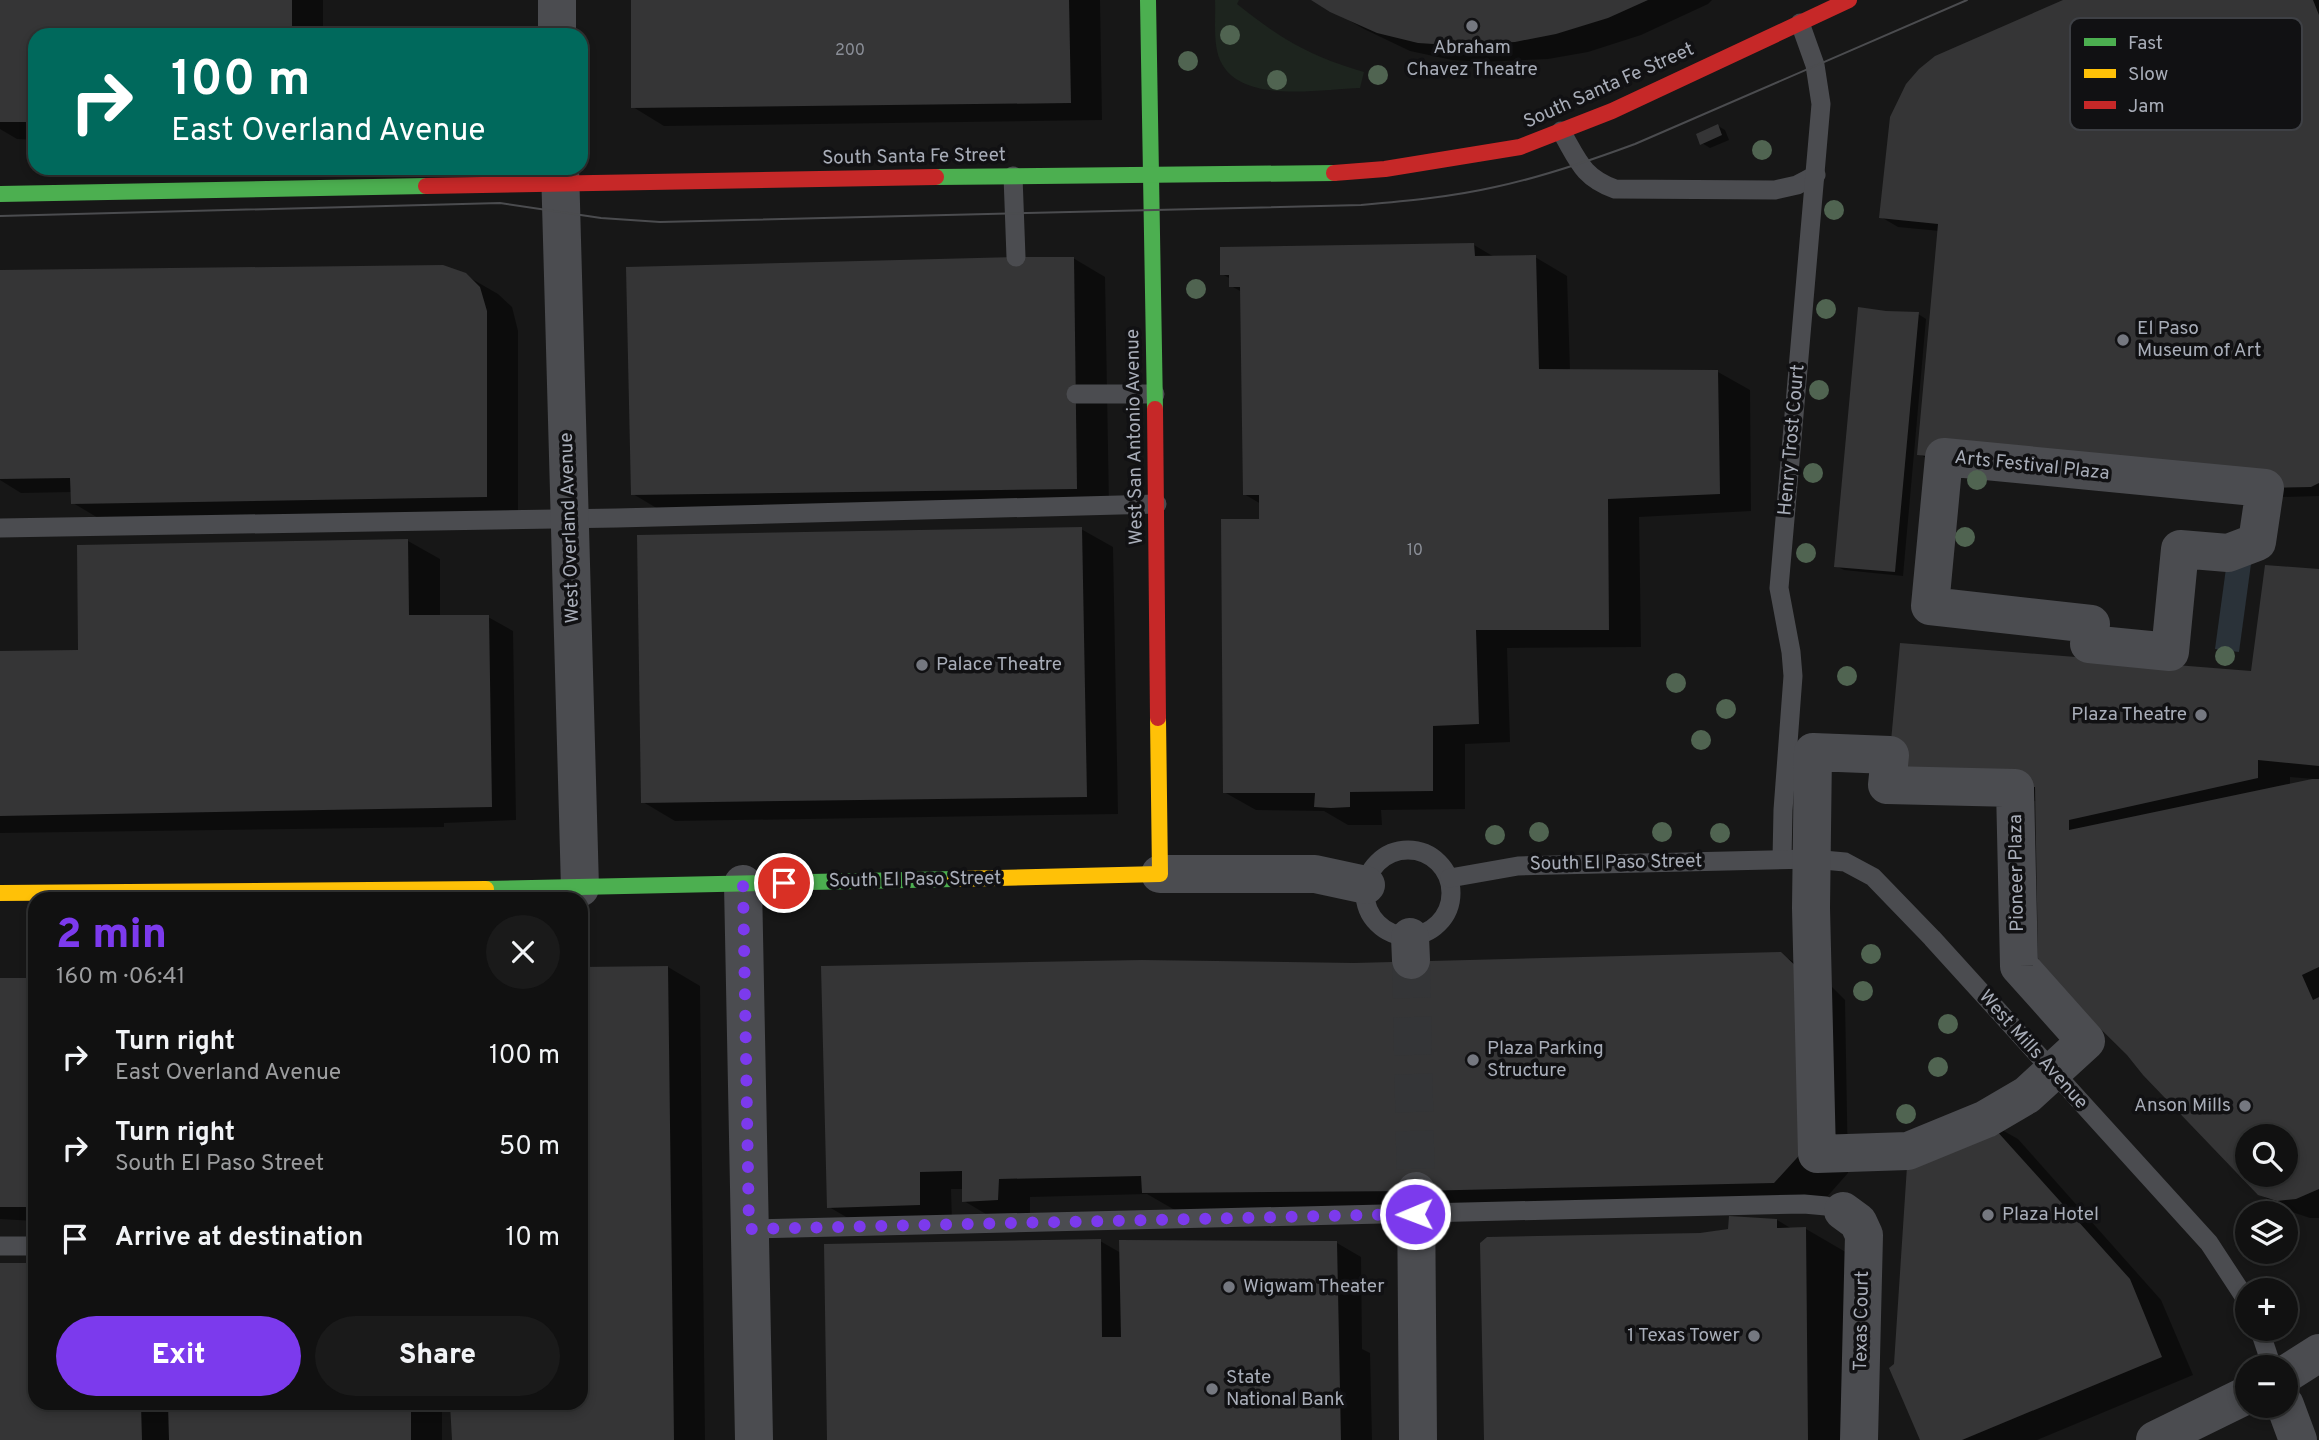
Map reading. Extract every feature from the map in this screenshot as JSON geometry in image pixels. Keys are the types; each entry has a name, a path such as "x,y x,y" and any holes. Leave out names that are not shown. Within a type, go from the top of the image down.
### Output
{"street":[{"path":"557,0 557,28"},
{"name":"West San Antonio Avenue","path":"1148,0 1160,874"},
{"name":"South Santa Fe Street","path":"0,194 561,175 1152,176 1324,174 1385,169 1520,147 1612,111 1849,0"},
{"name":"West Overland Avenue","path":"561,175 580,888"},
{"name":"Arts Festival Plaza","path":"1944,457 2265,488 2257,542 2228,553 2180,549 2171,652 2089,644 2091,624 1930,606 1944,457"},
{"name":"Pioneer Plaza","path":"1813,752 1890,755 1887,785 2015,788 2019,966 2086,1041 2027,1095 1986,1119 1908,1151 1817,1154 1797,859 1813,752"},
{"name":"South El Paso Street","path":"116,892 580,888 1160,874 1315,874 1366,885"},
{"path":"743,884 754,1440"},
{"name":"South El Paso Street","path":"0,893 28,893"},
{"path":"1415,1203 1418,1440"},
{"name":"Texas Court","path":"1843,1211 1858,1222 1864,1235 1859,1440"},
{"path":"2298,1366 2319,1353"},
{"path":"2155,1440 2235,1401"},
{"path":"2290,1418 2298,1440"}],"lane":[{"name":"Henry Trost Court","path":"1797,859 1793,676 1779,588 1821,104 1815,65 1800,23"},
{"path":"1561,131 1580,164 1595,182 1615,189 1775,190 1797,185 1816,175"},
{"path":"1013,176 1016,257"},
{"path":"1076,394 1155,394"},
{"path":"0,528 570,519 1157,504"},
{"path":"1417,850 1430,855 1442,865 1450,878 1450,902 1446,914 1438,925 1423,934 1410,948 1377,923 1369,912 1366,885 1370,872 1379,861 1390,854 1417,850"},
{"name":"South El Paso Street","path":"1450,878 1518,866 1797,859"},
{"name":"West Mills Avenue","path":"1797,859 1845,862 1873,877 1932,938 2209,1243 2235,1283"},
{"path":"749,1229 1415,1203 1804,1203 1843,1211"},
{"path":"0,1246 28,1246"}],"shaded area":[{"path":"1215,0 1239,0 1237,4 1296,45 1327,60 1364,72 1360,88 1285,91 1248,85 1233,77 1222,64 1217,50"},
{"path":"2227,561 2251,564 2239,652 2215,649"}],"building":[{"path":"0,0 292,0 292,28 28,28 28,122 0,122"},
{"path":"631,0 1069,0 1071,103 631,108"},
{"name":"Abraham Chavez Theatre","path":"1311,0 1648,0 1608,18 1556,34 1515,42 1449,45 1418,43 1377,33 1330,12"},
{"name":"El Paso Museum of Art","path":"2063,0 2313,0 2319,15 2319,483 2311,487 2265,488 1917,455 1938,224 1879,218 1890,117 1906,84 1935,56"},
{"path":"1718,124 1722,135 1700,145 1696,134"},
{"path":"1474,243 1475,256 1536,255 1539,369 1718,370 1720,494 1608,499 1609,630 1476,630 1479,724 1433,726 1433,791 1350,792 1350,807 1331,808 1314,807 1315,793 1223,793 1221,519 1259,519 1259,495 1243,495 1240,287 1229,287 1229,275 1220,275 1220,247"},
{"path":"1074,257 1077,489 631,495 626,267"},
{"path":"443,265 466,273 480,287 487,311 487,497 71,504 70,478 0,479 0,270"},
{"path":"1858,307 1919,312 1895,572 1834,567"},
{"path":"1082,527 1087,797 641,803 637,535"},
{"path":"408,539 409,615 489,615 492,807 0,816 0,651 78,650 77,545"},
{"path":"2265,565 2319,569 2319,766 2258,760 2258,778 2069,820 2069,830 2319,779 2319,967 2302,975 2313,1000 2319,997 2319,1189 2296,1199 2277,1201 2258,1195 2250,1187 2298,1187 2298,1124 2235,1124 2235,1171 2127,1055 2051,980 2041,966 2038,958 2035,787 1887,785 1900,643 2251,671"},
{"name":"Plaza Parking Structure","path":"1781,952 1803,973 1806,1148 1774,1183 1416,1191 1142,1193 1141,1176 999,1179 998,1200 962,1202 962,1171 920,1172 920,1205 827,1208 821,966 1142,960 1354,963"},
{"path":"668,966 674,1440 452,1440 450,1410 588,1410 588,967"},
{"path":"0,978 28,978 28,1207 0,1207"},
{"name":"Plaza Hotel","path":"1986,1119 2130,1279 2162,1357 1962,1440 1920,1440 1889,1368 1894,1364 1908,1151"},
{"path":"1729,1216 1777,1219 1777,1228 1806,1227 1808,1440 1484,1440 1480,1243 1487,1237 1700,1233 1728,1229"},
{"path":"1101,1239 1102,1337 1121,1337 1119,1240 1337,1241 1341,1440 827,1440 824,1244"},
{"path":"0,1263 28,1263 28,1410 141,1410 142,1440 0,1440"},
{"path":"168,1410 411,1410 411,1440 169,1440"}],"tunnel":[{"path":"1411,960 1416,1191"}],"tram line":[{"path":"0,216 500,203 601,218 660,222 1361,205 1412,200 1513,183 1635,144 1967,0"}],"traffic: fast":[{"path":"1148,0 1155,409"},
{"path":"936,177 1334,173"},
{"path":"0,194 426,186"},
{"path":"486,889 955,879"}],"traffic: slow":[{"path":"955,879 1160,874 1158,718"},
{"path":"122,892 486,889"},
{"path":"0,893 28,893"}],"traffic: jam":[{"path":"1334,173 1385,169 1520,147 1612,111 1849,0"},
{"path":"426,186 936,177"},
{"path":"1155,409 1158,718"}],"place":[{"name":"Abraham Chavez Theatre","path":"1472,26"},
{"name":"El Paso Museum of Art","path":"2123,340"},
{"name":"Palace Theatre","path":"922,665"},
{"name":"Plaza Theatre","path":"2201,715"},
{"name":"Plaza Parking Structure","path":"1473,1060"},
{"name":"Anson Mills","path":"2245,1106"},
{"name":"Plaza Hotel","path":"1988,1215"},
{"name":"Wigwam Theater","path":"1229,1287"},
{"name":"1 Texas Tower","path":"1754,1336"},
{"name":"State National Bank","path":"1212,1389"}],"route":[{"path":"784,883 743,884 749,1229 1415,1214"}]}
